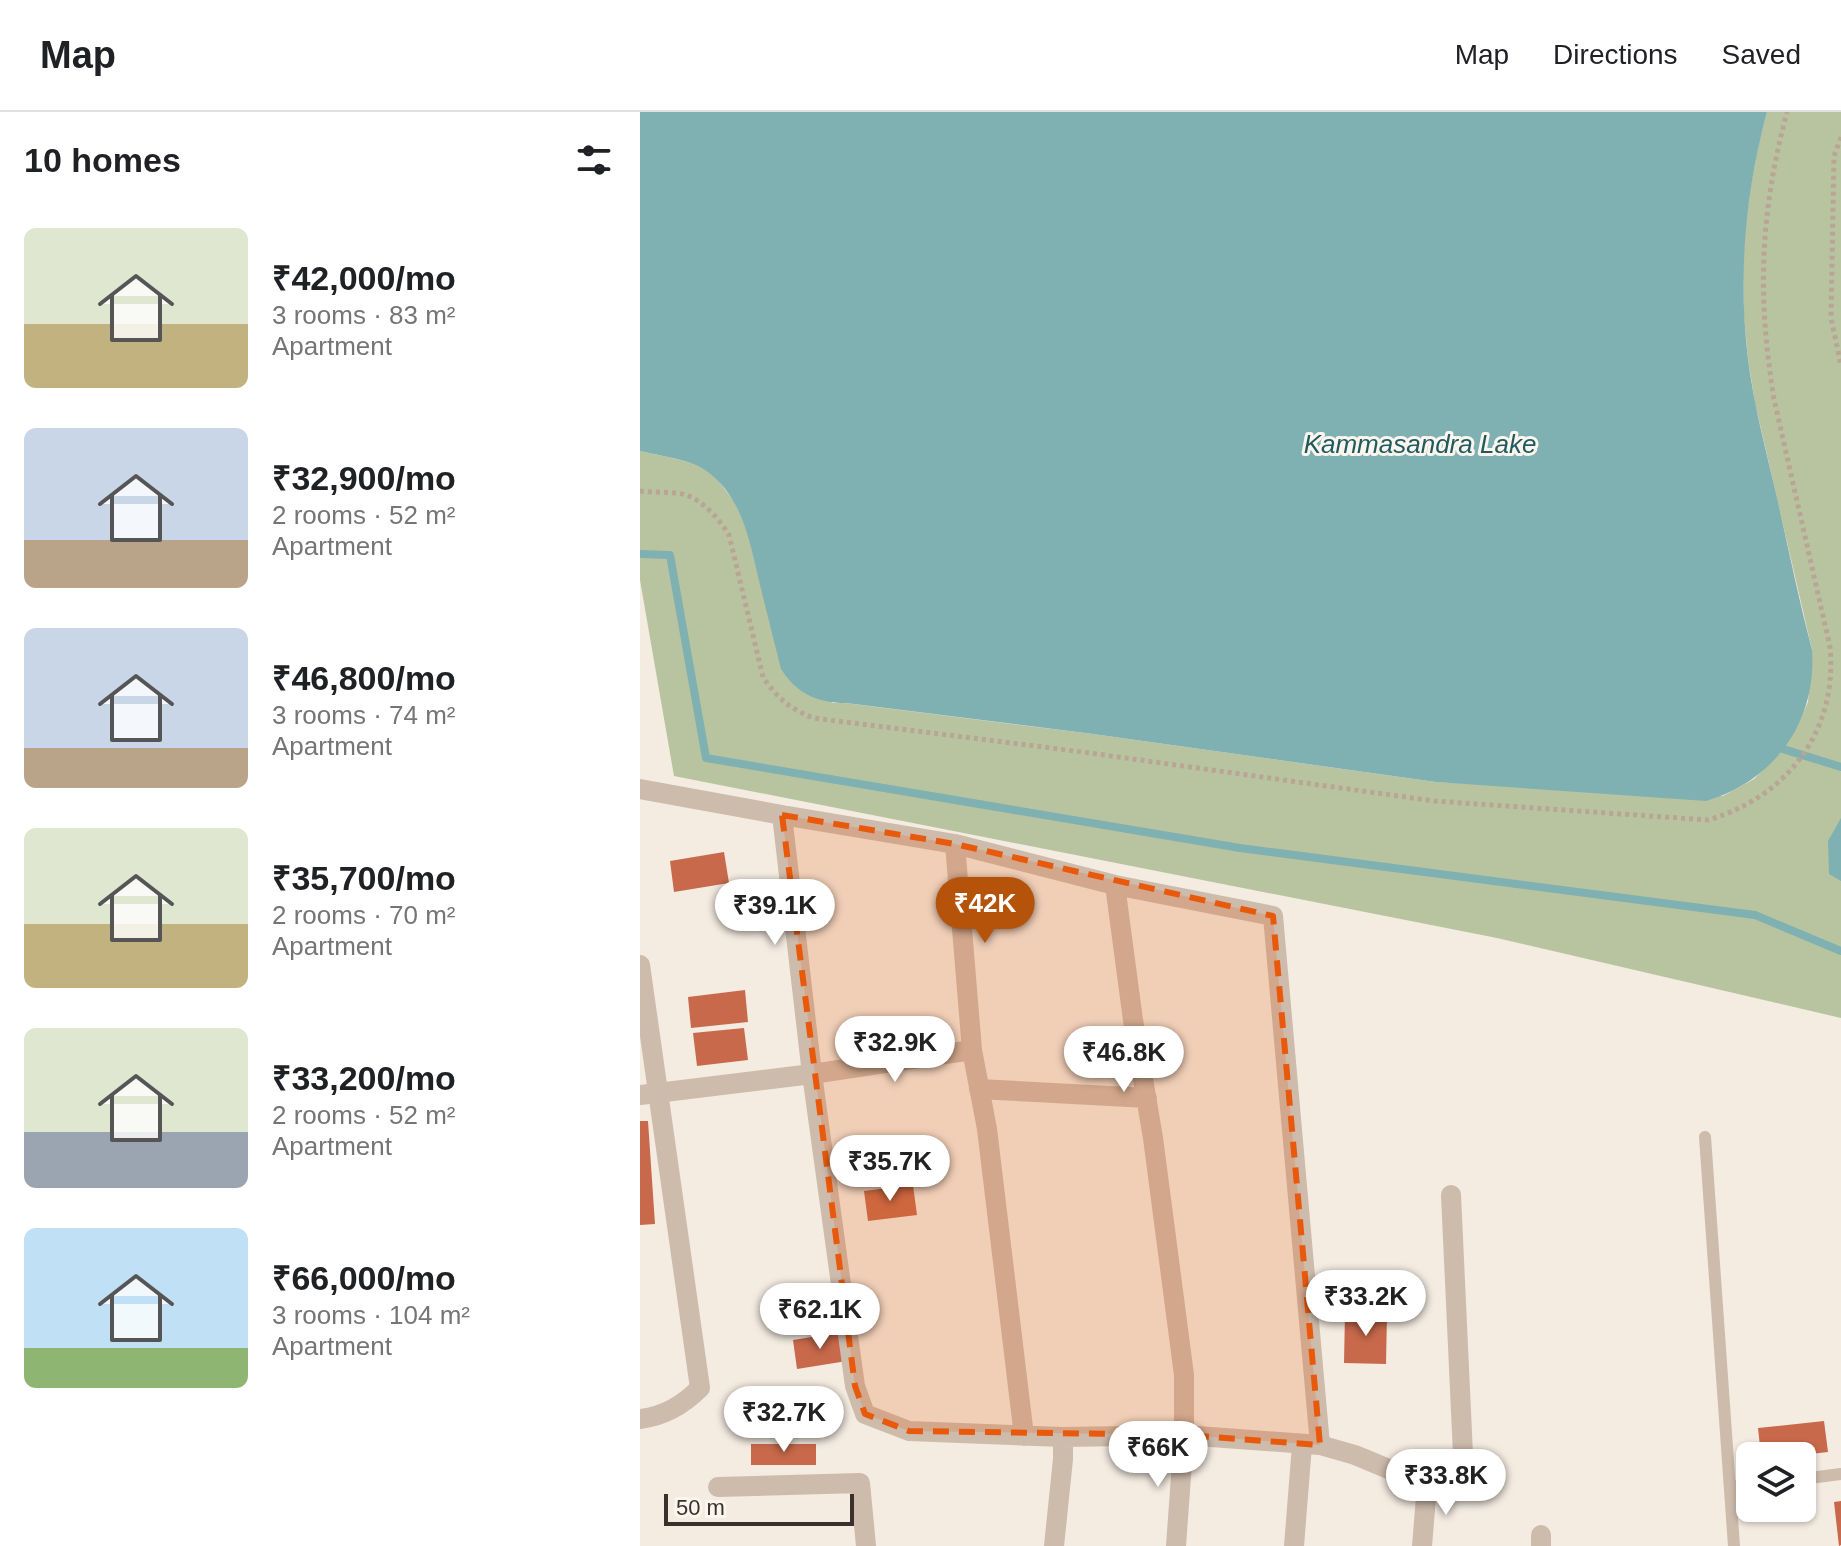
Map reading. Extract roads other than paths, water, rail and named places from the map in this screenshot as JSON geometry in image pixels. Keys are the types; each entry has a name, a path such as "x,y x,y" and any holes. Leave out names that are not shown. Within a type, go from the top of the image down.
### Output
{"street":[{"path":"640,789 955,844 1115,885 1273,916 1311,1445 1294,1546"},
{"path":"782,815 812,1074 855,1386 865,1414 909,1431 1063,1437 1184,1435 1311,1445 1355,1455 1427,1485 1456,1486 1464,1476 1451,1195"},
{"path":"955,844 972,1050 987,1129 1024,1436"},
{"path":"1115,885 1184,1375 1184,1435 1176,1546"},
{"path":"640,965 649,1094 700,1388 683,1405 640,1419"},
{"path":"649,1094 972,1050"},
{"path":"979,1089 1147,1098"},
{"path":"1054,1546 1063,1437"},
{"path":"718,1487 860,1483 866,1546"},
{"path":"1422,1546 1427,1485"}],"lane":[{"path":"1705,1137 1734,1546"},
{"path":"1816,1477 1841,1474"},
{"path":"1730,1487 1736,1486"}],"water":[{"name":"Kammasandra Lake","path":"640,112 1767,112 1749,204 1744,266 1745,328 1757,413 1812,650 1812,676 1799,724 1771,763 1752,779 1706,801 1436,782 1093,734 835,703 808,695 793,684 781,669 748,537 728,493 699,466 640,451"},
{"path":"1841,818 1841,881 1829,874 1828,841"}],"waterway":[{"path":"640,554 670,555 706,758 1240,848 1755,915 1841,951"},
{"path":"1773,746 1841,767"}]}
